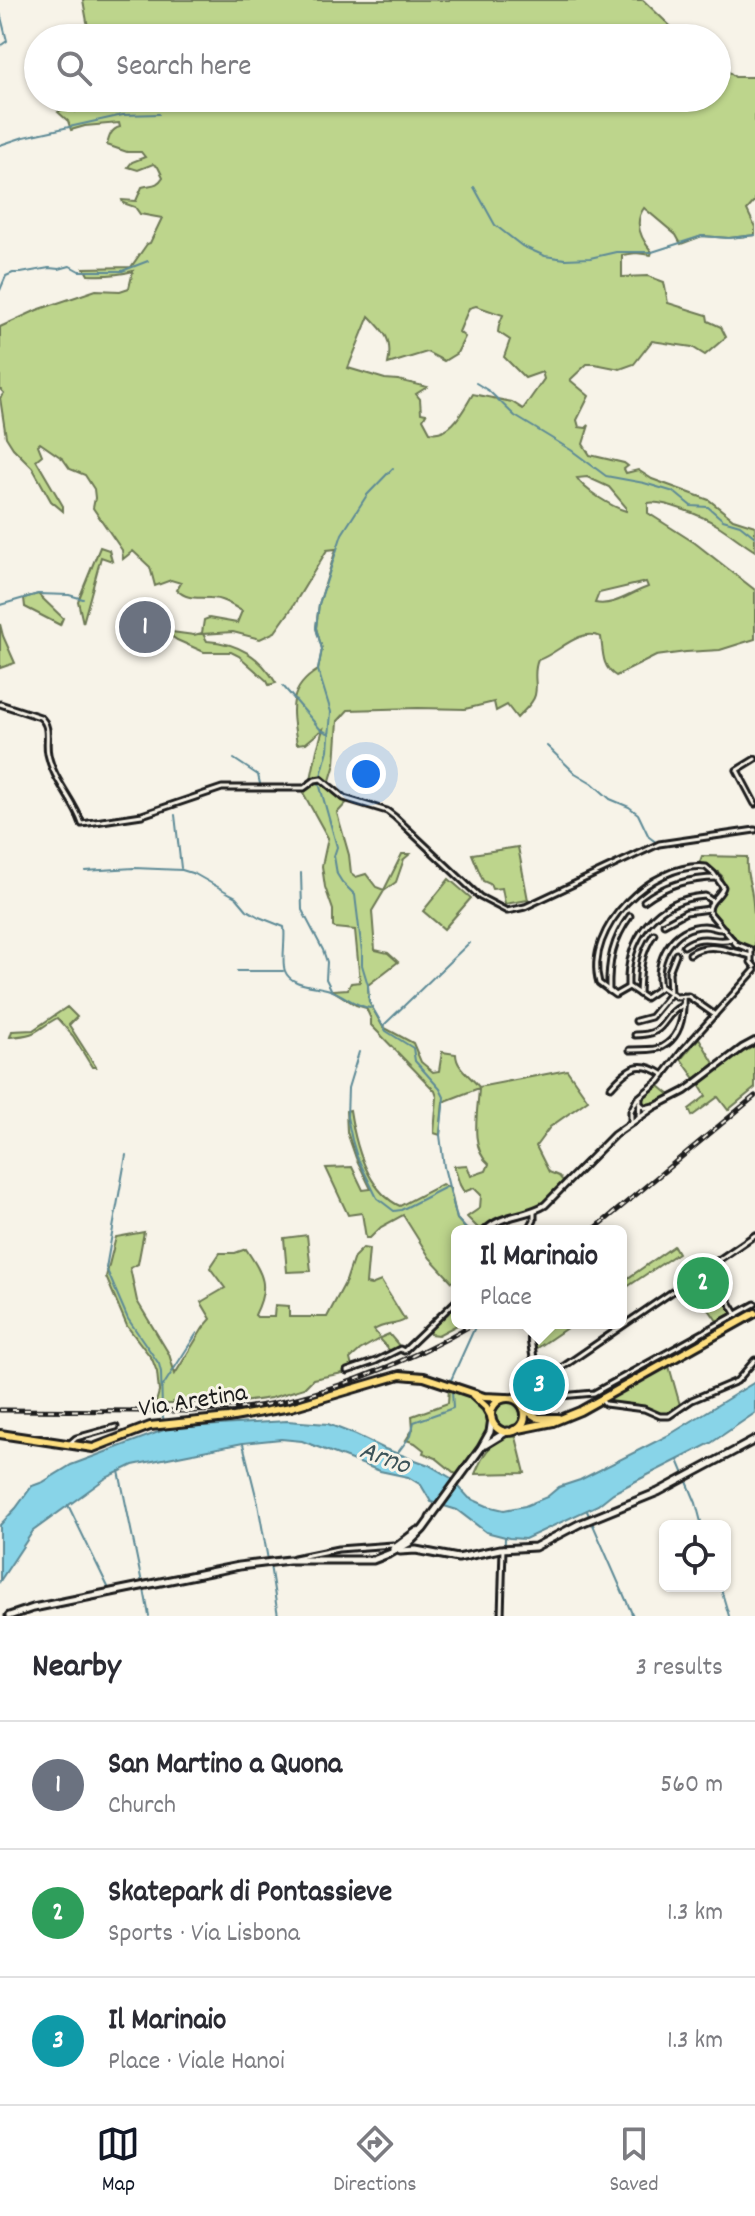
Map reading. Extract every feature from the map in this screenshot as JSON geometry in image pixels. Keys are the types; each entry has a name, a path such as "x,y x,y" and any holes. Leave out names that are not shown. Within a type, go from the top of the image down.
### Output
{"main road":[{"path":"470,1393 479,1399 496,1426 511,1431 553,1422 601,1400 755,1313"},
{"name":"Via Aretina","path":"0,1434 93,1448 150,1426 228,1418 300,1405 402,1375 438,1380 470,1393"},
{"path":"470,1393 518,1401 523,1409 524,1419 519,1428 481,1448"},
{"path":"417,1548 416,1542 423,1529 490,1432 497,1402 508,1398"},
{"path":"523,1409 538,1418 570,1416"},
{"path":"409,1543 411,1548 458,1558 503,1548 535,1547 579,1524 658,1492 755,1440"},
{"path":"366,1559 396,1546 431,1518"},
{"path":"391,1553 409,1543 423,1529"},
{"path":"409,1543 413,1535"},
{"path":"396,1546 409,1543"},
{"path":"9,1616 33,1608 239,1566 281,1561 373,1560 417,1548"}],"street":[{"path":"0,704 45,721 47,753 82,824 142,815 222,788 304,788 321,779 344,798 387,811 480,897 507,911 525,907 659,844 755,830"},
{"path":"755,759 737,770 755,804"},
{"path":"709,909 723,888 718,878 705,866 679,870 650,882 625,903 610,926 599,954 597,980 608,991 618,995 628,987 630,955 637,939 654,917 683,900 704,896 712,901"},
{"path":"644,901 678,882 718,878"},
{"path":"664,924 687,911 709,909"},
{"path":"634,1119 632,1109 637,1099 656,1085 755,969 751,962 751,950 737,945 709,909"},
{"path":"608,991 612,952 618,933 630,916"},
{"path":"715,1015 688,996 677,997 660,987 658,974 660,963 672,941 683,932 707,926 724,929"},
{"path":"639,994 642,957 654,934"},
{"path":"684,946 701,938 732,939"},
{"path":"690,954 710,947 752,956"},
{"path":"636,1021 652,1016 670,994 670,970 676,954"},
{"path":"628,987 643,997 648,997 660,987"},
{"path":"630,1050 665,1045 681,1026 683,996"},
{"path":"635,1035 655,1032 683,1005"},
{"path":"493,1225 534,1211 550,1201 604,1143 634,1119 683,1092 755,1041"},
{"path":"611,1087 633,1068 650,1067 664,1075"},
{"path":"634,1119 642,1096"},
{"path":"639,1103 645,1108 657,1105"},
{"path":"531,1225 534,1211"},
{"path":"627,1323 755,1235"},
{"path":"708,1267 737,1315"},
{"path":"533,1382 567,1396 594,1393 755,1304"},
{"path":"347,1371 400,1349 404,1351 451,1306"},
{"path":"508,1398 523,1394 536,1374 531,1329"},
{"path":"523,1409 531,1396 555,1372 618,1329"},
{"path":"534,1359 542,1386"},
{"path":"601,1400 605,1404 669,1416 692,1400 737,1381 755,1360"},
{"path":"538,1367 546,1372 555,1372"},
{"path":"533,1382 542,1386"},
{"path":"68,1445 76,1438 116,1427"},
{"path":"281,1561 338,1549 396,1546"},
{"path":"501,1616 503,1548"}],"green space":[{"path":"83,0 643,0 668,24 87,24"},
{"path":"731,74 735,77 755,77 755,201 747,210 755,227 755,235 729,238 702,236 681,244 676,235 644,208 639,225 651,255 622,255 622,277 648,276 664,282 668,303 707,315 708,321 721,327 726,337 705,355 692,347 652,341 634,364 620,369 587,364 570,380 589,396 577,420 579,427 589,425 583,444 590,455 624,463 628,466 624,469 626,473 638,470 652,479 709,500 733,519 755,526 755,551 702,517 673,506 648,503 648,513 695,543 755,590 755,639 720,650 656,656 616,676 606,664 601,637 584,636 538,660 534,698 517,718 507,705 496,711 494,702 465,709 348,710 338,721 335,764 329,784 349,800 337,813 351,873 356,877 366,874 376,887 384,890 402,854 410,854 404,859 396,882 384,891 372,911 375,950 388,953 398,962 368,985 369,1002 383,1027 413,1043 421,1062 433,1072 439,1071 442,1052 456,1054 461,1068 479,1087 567,1070 588,1100 550,1127 536,1146 549,1172 564,1182 551,1196 528,1210 487,1225 475,1225 467,1217 480,1208 481,1195 474,1188 464,1192 454,1166 467,1165 471,1176 486,1171 489,1164 479,1149 477,1139 479,1088 443,1102 440,1135 434,1133 435,1091 371,1025 366,1008 332,990 348,989 351,983 360,982 355,930 333,927 333,910 322,866 328,838 301,789 310,784 323,729 306,743 297,744 293,712 296,693 318,670 322,649 316,628 319,604 336,549 327,550 275,632 260,639 233,632 203,634 207,641 238,648 255,658 276,683 269,685 239,656 231,652 204,652 164,631 194,635 202,633 204,620 209,618 237,623 242,611 219,599 185,595 177,590 181,583 171,580 155,586 150,567 133,551 123,559 122,550 93,508 94,489 85,475 70,469 63,459 40,443 38,445 42,455 36,460 63,511 51,501 32,467 6,437 0,398 4,393 0,389 0,327 37,310 96,290 120,291 129,288 133,271 88,275 84,268 131,267 150,243 162,218 140,214 135,207 123,203 122,200 136,201 142,187 156,184 163,177 153,164 138,170 128,167 145,157 141,152 127,152 107,145 112,131 120,127 119,123 71,130 68,121 58,112 731,112","holes":["476,306 503,315 498,332 510,340 504,357 525,378 542,372 544,379 523,409 512,402 473,394 451,426 430,432 423,419 426,414 421,413 420,399 416,394 427,387 348,368 369,316 386,337 388,364 427,352 444,361 457,353 465,337 459,332 469,308","587,477 609,487 626,511 599,498 577,478","646,582 648,587 622,599 595,603 599,593"]},
{"path":"100,547 109,550 112,561 101,557 83,623 78,601"},
{"path":"38,594 63,618 60,625 25,607 24,598"},
{"path":"0,624 15,663 0,668"},
{"path":"518,847 528,900 505,904 502,888 492,889 490,884 483,881 472,854"},
{"path":"702,856 747,857 755,954 753,948 738,942 711,911 711,905 722,895 724,886 718,872 699,864"},
{"path":"449,879 471,898 444,929 423,911"},
{"path":"67,1007 77,1017 69,1025 96,1067 92,1067 73,1036 57,1018 32,1034 10,1037 12,1031 33,1030"},
{"path":"699,1038 715,1065 696,1080 681,1059"},
{"path":"755,1043 755,1088 728,1110 718,1097 692,1116 689,1109 706,1096 698,1083 742,1049"},
{"path":"659,1086 671,1096 647,1106 642,1104 642,1099"},
{"path":"350,1110 364,1165 389,1199 400,1206 442,1184 450,1188 457,1219 462,1225 451,1225 451,1281 430,1258 403,1215 366,1238 362,1213 348,1215 326,1168 352,1167 363,1190 371,1189 347,1132 346,1111"},
{"path":"144,1232 138,1264 130,1268 137,1301 169,1354 175,1374 211,1319 201,1302 225,1288 210,1268 220,1253 246,1249 262,1280 257,1317 274,1317 275,1305 289,1306 289,1317 327,1317 346,1281 354,1257 363,1248 369,1249 366,1284 381,1281 405,1320 374,1330 380,1338 389,1334 401,1348 392,1353 379,1339 350,1359 353,1371 313,1379 304,1388 271,1398 228,1404 159,1404 156,1402 159,1392 157,1372 152,1359 127,1326 106,1277 116,1237"},
{"path":"307,1235 311,1271 287,1272 284,1238"},
{"path":"674,1246 678,1253 627,1287 628,1278"},
{"path":"710,1272 734,1312 717,1321 692,1285"},
{"path":"451,1309 451,1328 438,1335 430,1334 429,1330"},
{"path":"534,1329 565,1329 536,1349"},
{"path":"669,1366 680,1405 667,1415 643,1407 605,1401"},
{"path":"449,1388 481,1406 488,1426 478,1448 457,1475 436,1458 423,1453 424,1450 415,1443 406,1440 413,1429 412,1416 448,1403"},
{"path":"508,1401 518,1405 522,1415 518,1425 508,1429 498,1425 494,1415 498,1405"},
{"path":"507,1436 516,1437 525,1473 475,1474 487,1451"}],"water":[{"name":"Arno","path":"755,1382 755,1413 711,1443 613,1493 598,1505 525,1539 486,1532 457,1510 431,1502 421,1485 408,1477 380,1471 302,1441 281,1439 243,1443 133,1465 106,1478 33,1531 0,1581 0,1525 32,1486 71,1465 169,1428 287,1421 328,1424 429,1465 451,1478 469,1498 504,1510 547,1497 559,1487 580,1480 669,1435"}],"waterway":[{"path":"0,13 7,41 0,46"},
{"path":"0,145 123,115 159,114"},
{"path":"474,187 495,225 522,246 545,256 565,259 590,258 616,252 652,252 702,236 729,238 755,235"},
{"path":"0,290 6,276 13,273 70,266 79,271 122,271 148,261"},
{"path":"476,383 515,416 571,450 606,476 674,492 691,506 708,507 723,520 740,525 755,537"},
{"path":"393,468 367,495 342,534 319,604 316,628 322,649 318,670 331,712 328,750 319,783 337,847 334,856 337,874 355,895 369,1002 386,1031 413,1048 415,1061 444,1097 440,1135 444,1167 457,1219 462,1225"},
{"path":"0,605 38,594 69,595 83,599"},
{"path":"283,686 321,730 328,733"},
{"path":"547,746 575,773 610,799 638,814 649,837 657,843"},
{"path":"234,759 258,775 261,788 287,787"},
{"path":"175,815 181,868"},
{"path":"85,871 134,868 182,870 195,874 236,897 247,910 284,927 284,967 293,980 330,990 370,1008"},
{"path":"301,873 302,910 323,950 327,962 326,979 331,989"},
{"path":"384,1025 469,943"},
{"path":"237,971 283,971"},
{"path":"359,1052 348,1088 347,1117 357,1157 377,1198 394,1211 401,1210 448,1186"},
{"path":"126,1155 106,1268 128,1319 159,1364 162,1409"},
{"path":"451,1380 474,1329"},
{"path":"161,1389 197,1333"},
{"path":"396,1455 411,1435 414,1422 453,1408 452,1390"},
{"path":"162,1413 164,1421"},
{"path":"243,1444 268,1560"},
{"path":"678,1460 700,1520"},
{"path":"119,1471 142,1583"},
{"path":"68,1505 108,1587"},
{"path":"587,1511 633,1616"},
{"path":"503,1616 505,1537"},
{"path":"270,1565 278,1616"},
{"path":"144,1589 149,1616"},
{"path":"722,1592 729,1616"}],"railway":[{"path":"599,1225 755,1096"},
{"path":"0,1410 199,1411 264,1405 359,1378 464,1329"}],"place":[{"name":"San Martino a Quona","path":"145,627"},
{"name":"Skatepark di Pontassieve","path":"703,1283"},
{"name":"Il Marinaio","path":"539,1385"}]}
